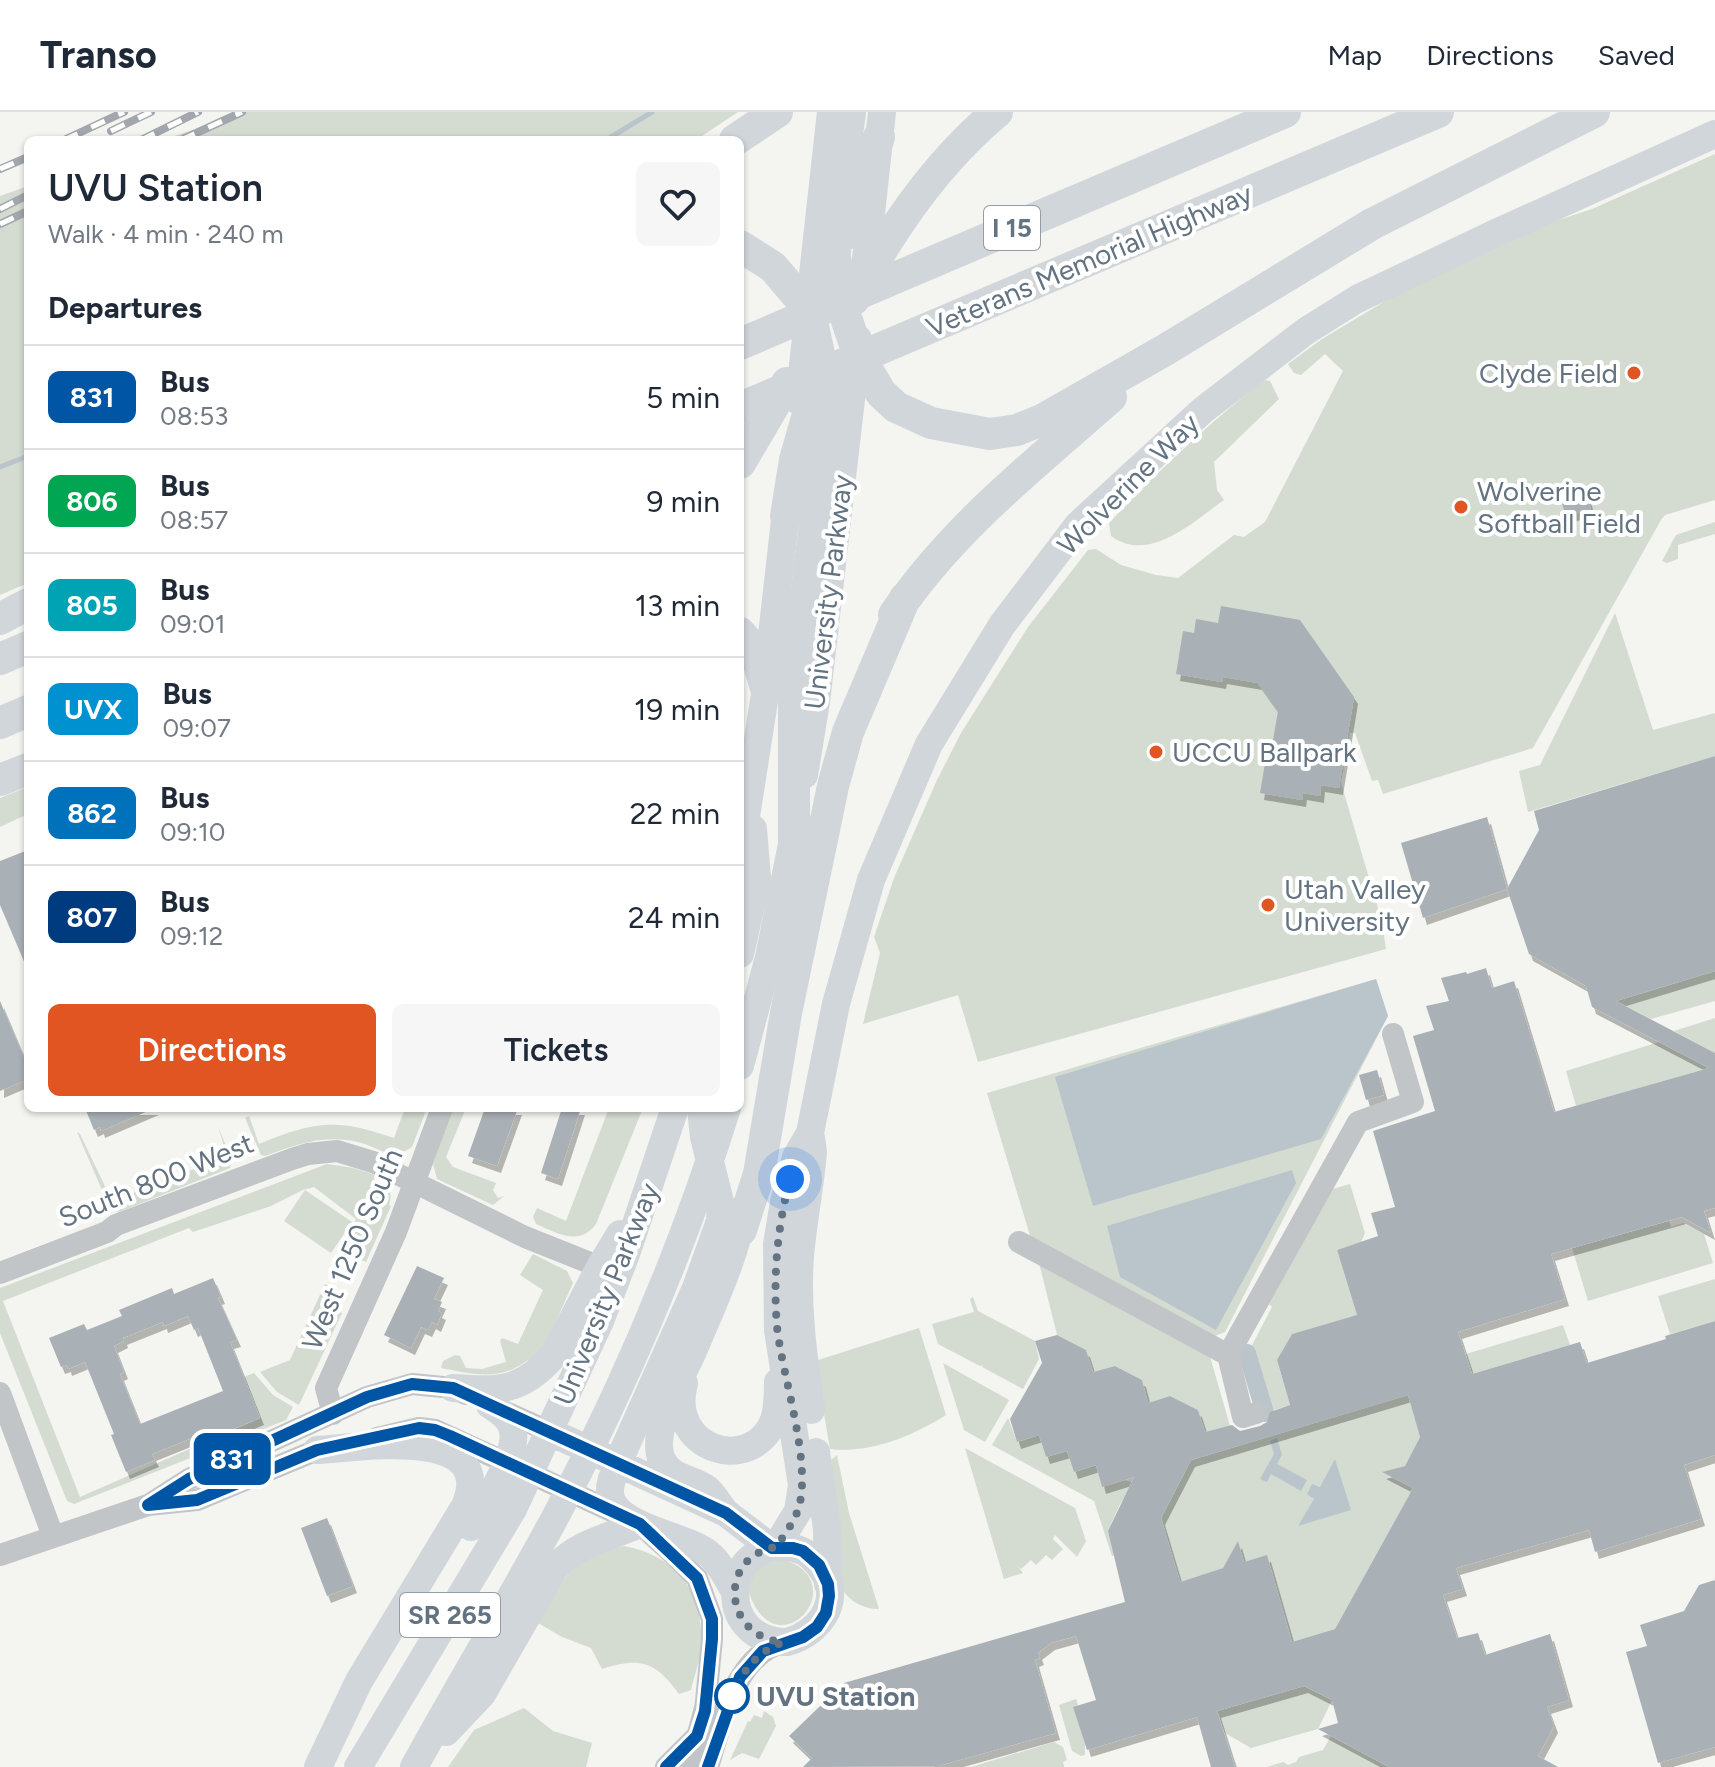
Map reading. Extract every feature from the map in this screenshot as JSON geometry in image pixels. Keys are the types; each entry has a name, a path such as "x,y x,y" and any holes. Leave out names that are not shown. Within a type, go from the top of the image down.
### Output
{"highway":[{"path":"741,136 777,112"},
{"path":"850,112 836,219 850,257"},
{"path":"749,449 812,338 850,257 997,112"},
{"name":"I 15","path":"744,342 1285,112"},
{"name":"Veterans Memorial Highway","path":"744,406 1438,112"},
{"path":"881,125 850,257 845,317 857,350 881,393 896,407 931,423 990,434 1017,430 1044,419 1165,350 1372,224 1594,112"},
{"path":"744,248 767,262 784,278 812,338 820,416 819,492 794,699 794,842"},
{"path":"812,338 845,317"},
{"path":"794,842 845,703 873,647 905,598 937,557 986,507 1165,350"},
{"path":"786,516 795,460 820,416"},
{"path":"741,1230 759,1174 786,1013 840,756 905,598"},
{"path":"0,619 24,606"},
{"path":"744,638 755,650 766,688"},
{"path":"0,659 24,649"},
{"path":"0,723 24,713"},
{"path":"0,780 24,771"}],"main road":[{"path":"820,416 857,350 850,257 831,112"},
{"name":"Wolverine Way","path":"766,1543 768,1526 778,1515 801,1474 778,1330 777,1244 796,1157 810,1133 836,1004 871,880 917,769 945,716 1002,625 1078,525 1203,410 1262,363 1357,299 1715,134"},
{"name":"University Parkway","path":"744,833 766,688 786,516"},
{"path":"744,936 757,878 750,801"},
{"path":"744,1052 794,842"},
{"path":"726,1513 707,1489 671,1473 660,1456 667,1408 741,1230 758,1129 755,1013"},
{"name":"University Parkway","path":"363,1763 492,1546 519,1468 550,1432 600,1321 674,1112"},
{"path":"550,1432 618,1463 726,1513 766,1543 793,1548 812,1557 825,1574 829,1596 826,1613 817,1627 803,1637 785,1642 758,1636 738,1614 734,1595 716,1561 688,1541 640,1524 618,1510 610,1498 609,1490 618,1463 661,1371 715,1238 721,1206 702,1112"},
{"name":"University Parkway","path":"589,1450 641,1340 710,1162 726,1112"},
{"name":"Wolverine Way","path":"810,1133 813,1152 800,1256 799,1301 802,1347 827,1529 828,1584"},
{"path":"453,1388 502,1390 522,1383 543,1368 554,1355 600,1267 648,1189"},
{"path":"692,1353 681,1401 691,1433 711,1448 738,1449 758,1441 774,1420 778,1393 778,1330"},
{"path":"490,1405 509,1420 513,1428 512,1448 519,1468"},
{"path":"317,1450 416,1446 441,1449 457,1457 467,1469 470,1489 465,1506 359,1681 318,1767"},
{"name":"SR 265","path":"414,1766 589,1450"},
{"path":"414,1766 482,1694 563,1558 585,1543 640,1524"},
{"path":"734,1595 738,1576 746,1563 766,1543"}],"street":[{"path":"1256,1413 1243,1417 1228,1355 1358,1122 1413,1102 1393,1034"},
{"name":"West 1250 South","path":"333,1414 326,1388 396,1232 441,1112"},
{"name":"South 800 West","path":"0,1273 107,1232 116,1225 308,1154 337,1151 373,1162 525,1237 600,1267"},
{"path":"1019,1242 1228,1355"},
{"path":"148,1505 189,1479 367,1397 412,1384 453,1388 550,1432"},
{"path":"0,1393 53,1536"},
{"path":"0,1555 148,1505 197,1500 317,1450 419,1428 435,1430 640,1524 697,1578 712,1619 705,1711"},
{"path":"689,1767 734,1595"},
{"path":"708,1767 740,1677 763,1651 785,1642"},
{"path":"666,1767 697,1736"}],"shaded area":[{"path":"245,112 738,112 702,136 175,136"},
{"path":"1715,154 1715,500 1665,515 1661,520 1533,748 1383,794 1378,780 1372,781 1355,733 1350,733 1341,783 1382,922 1386,949 978,1062 958,995 863,1024 880,953 874,937 894,878 937,780 961,733 1028,627 1088,550 1096,549 1121,565 1178,578 1234,535 1244,537 1265,522 1343,371 1325,354 1301,375 1294,373 1288,364 1322,339 1417,282 1516,234 1592,209"},
{"path":"24,187 24,585 0,595 0,196"},
{"path":"1264,380 1270,381 1279,399 1214,462 1217,490 1224,500 1185,528 1155,543 1125,543 1111,536 1109,523 1127,504 1203,431"},
{"path":"1715,522 1715,534 1678,545 1678,559 1667,563 1662,561 1676,535"},
{"path":"1615,613 1653,730 1715,713 1715,756 1528,812 1519,771 1540,765"},
{"path":"24,789 24,816 0,827 0,798"},
{"path":"1715,971 1715,1001 1651,1019 1616,1001"},
{"path":"1376,979 1388,1016 1225,1332 1212,1337 1031,1239 987,1093"},
{"path":"1376,979 1388,1016 1321,1139 1093,1206 1055,1077"},
{"path":"1715,1018 1715,1053 1674,1031"},
{"path":"1659,1042 1709,1068 1576,1106 1566,1071"},
{"path":"404,1112 425,1112 412,1147 396,1156 365,1144 339,1139 314,1141 261,1155 245,1118 249,1116 259,1144 295,1131 326,1125 357,1127 394,1138"},
{"path":"451,1112 464,1112 446,1157 453,1167 496,1183 493,1190 498,1198 504,1196 493,1205 437,1179 433,1164"},
{"path":"607,1112 641,1112 596,1224 589,1231 575,1236 560,1234 536,1224 533,1217 537,1208 566,1221"},
{"path":"218,1126 232,1161 230,1168 119,1212 111,1211 77,1132 112,1201 227,1156"},
{"path":"327,1164 370,1173 387,1185 391,1206 366,1262 349,1255 341,1265 336,1263 356,1219 314,1187 271,1206 193,1232 189,1228 3,1301 80,1497 260,1418 244,1377 254,1373 273,1395 293,1407 286,1420 74,1504 67,1501 0,1333 0,1288"},
{"path":"1292,1170 1296,1183 1216,1330 1120,1277 1107,1226"},
{"path":"1350,1184 1365,1233 1361,1242 1337,1250 1377,1380 1337,1321 1292,1334 1277,1361 1290,1405 1268,1412 1250,1349 1272,1307 1269,1304 1329,1190"},
{"path":"305,1190 352,1222 331,1253 284,1221"},
{"path":"1669,1221 1671,1227 1683,1223 1704,1234 1713,1263 1588,1301 1572,1248"},
{"path":"533,1254 567,1271 573,1283 545,1346 531,1364 528,1360 496,1374 441,1368 443,1361 455,1355 460,1356 466,1368 482,1369 506,1362 500,1341 502,1338 518,1344 543,1290 520,1275"},
{"path":"1039,1263 1209,1353 1230,1426 1205,1432 1198,1410 1170,1396 1148,1403 1142,1380 1115,1366 1093,1372 1086,1350 1057,1335"},
{"path":"1715,1279 1715,1321 1670,1334 1658,1296"},
{"path":"325,1284 331,1287 333,1305 342,1313 299,1405 277,1392 260,1372 290,1360"},
{"path":"973,1297 978,1311 1035,1341 1039,1359 1023,1389 983,1365 938,1344 932,1324 974,1312 970,1299"},
{"path":"1563,1325 1570,1345 1472,1374 1466,1354"},
{"path":"919,1328 946,1415 890,1442 860,1449 830,1449 815,1361"},
{"path":"943,1363 1009,1400 985,1442 964,1430"},
{"path":"1408,1394 1420,1437 1405,1466 1383,1472 1413,1488 1335,1629 1292,1642 1267,1556 1244,1562 1238,1542 1223,1568 1180,1582 1161,1518 1191,1460"},
{"path":"1008,1418 1017,1442 1039,1435 1046,1457 1067,1451 1074,1472 1096,1465 1102,1486 1124,1480 1134,1483 1108,1531 1115,1555 1112,1556 1094,1501 992,1445"},
{"path":"1277,1438 1282,1455 1277,1464 1307,1480 1301,1491 1271,1474 1267,1482 1260,1479 1274,1454 1270,1441"},
{"path":"965,1448 1075,1508 1086,1541 1077,1557 1055,1535 1053,1539 1063,1549 1052,1560 1046,1555 1036,1565 1031,1560 1021,1569 1016,1564 1023,1573 1004,1579"},
{"path":"837,1455 849,1513 879,1609 858,1604 842,1588 831,1460"},
{"path":"1335,1459 1351,1510 1298,1526 1314,1499 1307,1494 1312,1484 1320,1487"},
{"path":"624,1546 659,1558 684,1580 692,1594 701,1628 701,1648 691,1690 679,1694 662,1674 646,1665 627,1663 602,1669 591,1648 562,1637 538,1623 570,1572 591,1557"},
{"path":"785,1560 805,1572 813,1587 811,1603 802,1616 788,1624 773,1623 758,1611 746,1583 761,1564"},
{"path":"1304,1686 1332,1700 1318,1729 1251,1748 1225,1733 1217,1711"},
{"path":"1076,1699 1078,1705 1074,1708 1085,1744 1085,1755 1081,1756 1072,1751 1059,1705"},
{"path":"524,1708 553,1731 592,1743 586,1767 448,1767 474,1730"},
{"path":"764,1711 773,1717 776,1726 759,1759 742,1753 730,1760 748,1721 754,1715 762,1718"},
{"path":"1331,1736 1389,1767 1267,1767 1283,1762 1288,1765 1299,1757 1323,1750"},
{"path":"1054,1742 1063,1747 1067,1760 1063,1762 1064,1767 971,1767"}],"building":[{"path":"1584,486 1591,509 1566,516 1559,494"},
{"path":"1221,606 1300,620 1354,697 1339,788 1321,785 1320,796 1303,793 1302,800 1260,793 1268,745 1272,746 1278,711 1258,683 1223,677 1222,682 1176,674 1183,631 1194,633 1196,619 1218,623"},
{"path":"1715,756 1715,971 1616,1001 1715,1053 1715,1208 1704,1211 1711,1233 1682,1217 1551,1254 1565,1299 1458,1332 1472,1374 1580,1342 1587,1363 1715,1321 1715,1455 1684,1465 1701,1519 1595,1552 1589,1530 1456,1568 1463,1589 1443,1595 1457,1638 1478,1633 1485,1655 1550,1634 1569,1700 1547,1707 1554,1726 1538,1756 1558,1767 1389,1767 1318,1729 1338,1723 1332,1700 1304,1686 1217,1711 1235,1767 1211,1767 1197,1717 1087,1750 1073,1707 1096,1700 1076,1636 1051,1643 1038,1653 1040,1658 1035,1660 1056,1733 938,1766 803,1767 812,1758 789,1736 844,1683 1125,1602 1108,1531 1134,1477 1102,1487 1096,1465 1074,1472 1067,1451 1046,1457 1039,1435 1017,1442 1010,1419 1042,1363 1035,1341 1057,1335 1086,1350 1093,1372 1115,1366 1142,1380 1148,1403 1170,1396 1198,1410 1205,1432 1232,1425 1240,1431 1260,1426 1267,1422 1270,1412 1290,1405 1277,1360 1292,1334 1357,1315 1337,1250 1378,1236 1371,1213 1395,1207 1373,1131 1435,1111 1413,1036 1434,1030 1426,1006 1449,1001 1441,978 1486,968 1492,988 1514,981 1554,1112 1709,1068 1592,1007 1586,986 1529,954 1507,889 1539,830 1534,811","holes":["1408,1395 1420,1437 1405,1466 1382,1472 1413,1488 1335,1629 1292,1642 1267,1555 1244,1562 1238,1541 1223,1568 1180,1582 1161,1518 1191,1460"]},
{"path":"1487,817 1507,889 1423,918 1401,843"},
{"path":"24,852 24,962 0,905 0,861"},
{"path":"0,1001 24,1058 24,1081 0,1091"},
{"path":"1377,1070 1384,1095 1366,1100 1359,1075"},
{"path":"87,1112 146,1112 101,1131 100,1127 94,1130"},
{"path":"484,1112 517,1112 497,1166 468,1156"},
{"path":"561,1112 580,1112 558,1179 541,1173"},
{"path":"417,1266 444,1278 434,1299 442,1302 438,1311 442,1313 437,1325 432,1322 428,1330 421,1327 411,1348 384,1335"},
{"path":"213,1278 221,1297 218,1298 237,1340 230,1342 260,1418 194,1445 192,1438 152,1454 155,1460 126,1472 85,1362 68,1369 67,1365 61,1367 49,1338 84,1324 87,1330 122,1316 119,1310 172,1288 174,1294","holes":["188,1316 194,1330 198,1328 223,1391 140,1424 120,1374 124,1372 114,1346 124,1341 123,1338"]},
{"path":"327,1518 353,1586 327,1596 301,1528"},
{"path":"1715,1580 1715,1747 1658,1763 1626,1652 1647,1646 1640,1625 1684,1611 1699,1585"}],"waterway":[{"path":"613,136 652,112"},
{"path":"0,467 24,458"},
{"path":"1247,1353 1265,1413"}],"railway":[{"path":"73,136 124,112"},
{"path":"111,131 151,112"},
{"path":"149,136 198,112"},
{"path":"190,136 242,112"},
{"path":"0,169 24,159"},
{"path":"0,209 24,197"},
{"path":"0,224 24,213"}],"bus line":[{"name":"831","path":"666,1767 697,1736 705,1711 712,1619 697,1578 640,1524 450,1436 419,1428 317,1450 197,1500 148,1505 189,1479 367,1397 412,1384 432,1384 453,1388 726,1513 772,1548 793,1548 812,1557 825,1574 829,1596 826,1613 817,1627 803,1637 763,1651 740,1677 708,1767"}],"place":[{"name":"Clyde Field","path":"1634,373"},
{"name":"Wolverine Softball Field","path":"1461,507"},
{"name":"UCCU Ballpark","path":"1156,752"},
{"name":"Utah Valley University","path":"1268,905"},
{"name":"UVU Station","path":"732,1696"}],"route":[{"path":"732,1696 740,1677 763,1651 783,1642 758,1636 738,1614 734,1590 738,1576 746,1563 758,1553 776,1547 798,1511 802,1485 778,1330 776,1293 777,1244 790,1179"}]}
